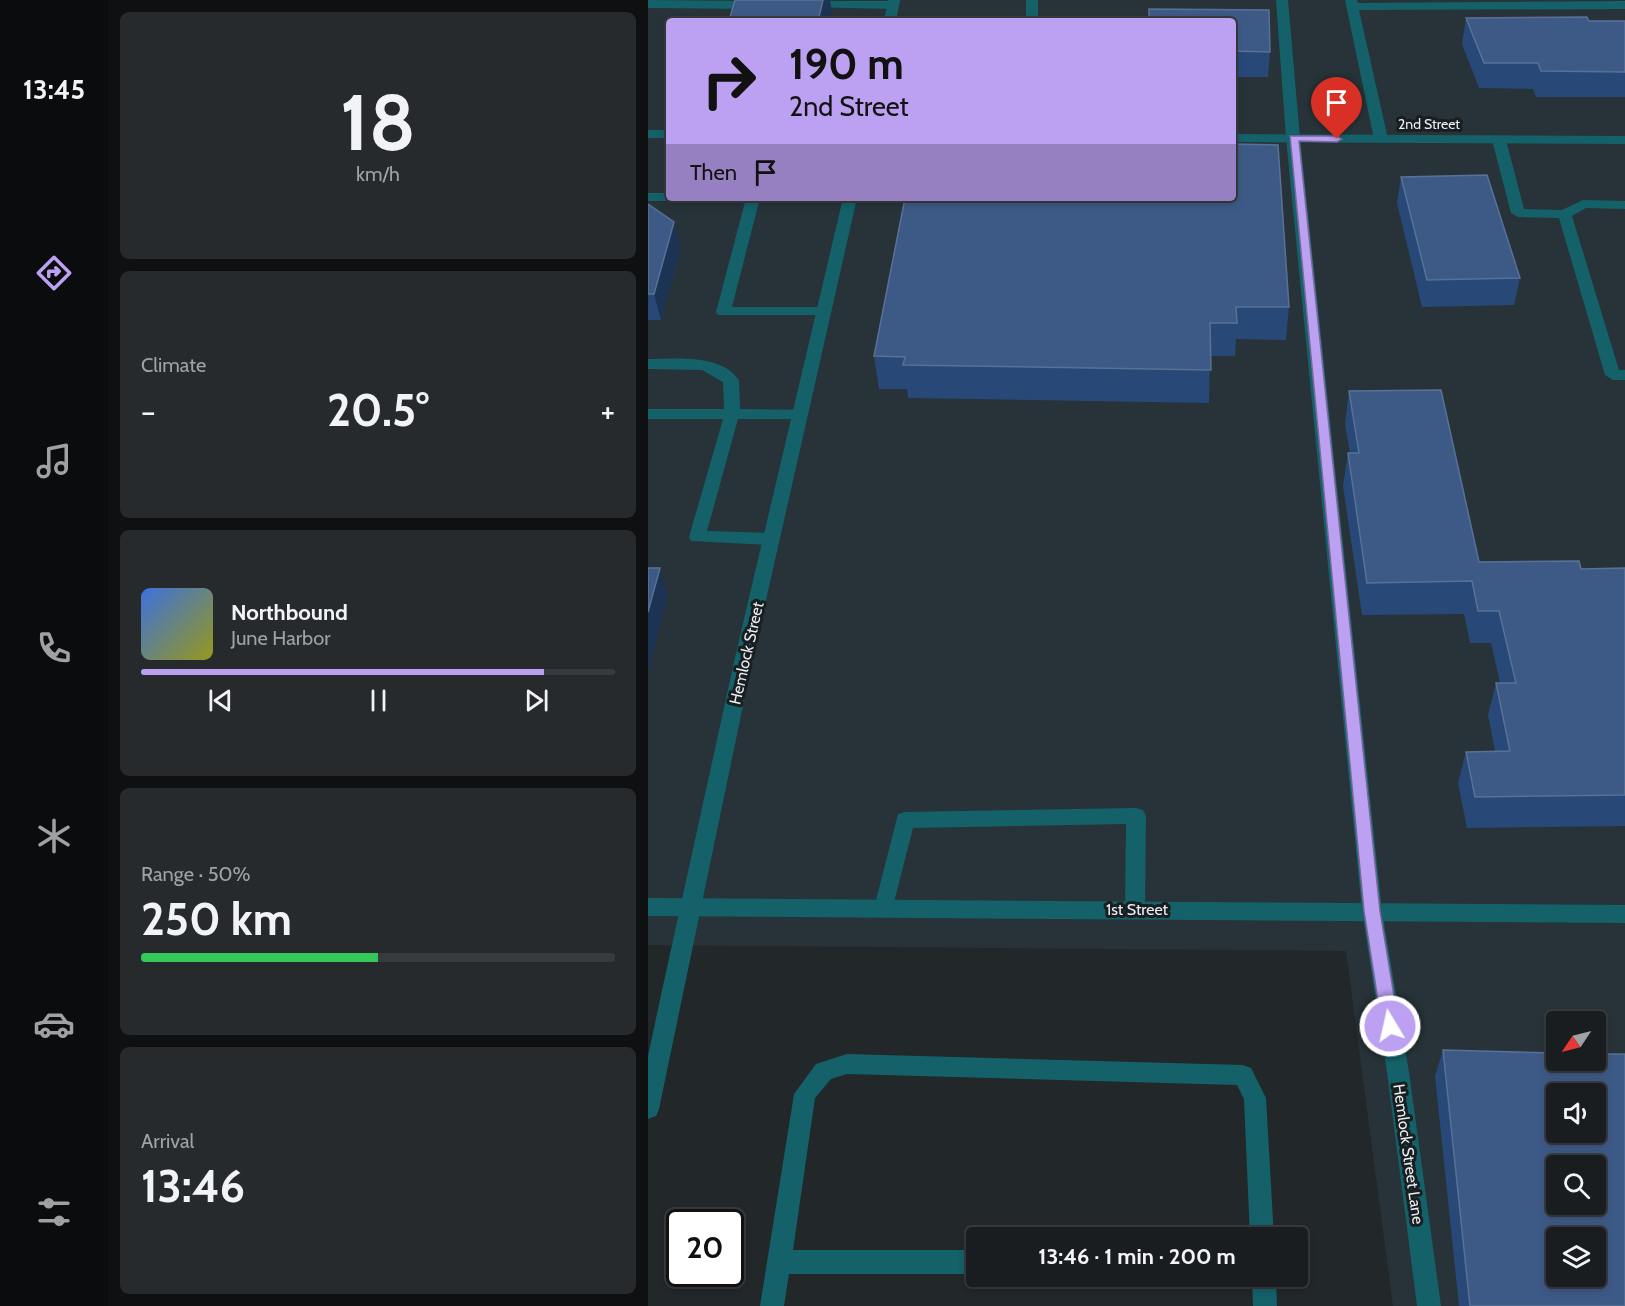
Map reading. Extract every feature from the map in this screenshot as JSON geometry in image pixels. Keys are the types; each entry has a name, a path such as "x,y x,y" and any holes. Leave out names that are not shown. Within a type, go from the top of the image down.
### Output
{"street":[{"path":"1032,0 1032,18"},
{"name":"Hemlock Street Lane","path":"1282,0 1293,138 1372,911 1398,1072 1429,1306"},
{"path":"788,5 894,3 891,18"},
{"path":"1381,139 1352,3 1625,5"},
{"path":"648,4 765,5"},
{"path":"648,134 666,134"},
{"name":"2nd Street","path":"1236,138 1625,140"},
{"path":"1499,140 1518,213 1565,214 1583,204 1625,205"},
{"path":"648,197 666,197"},
{"path":"752,201 723,312 823,312"},
{"name":"Hemlock Street","path":"648,1109 689,908 799,414 849,201"},
{"path":"1565,214 1613,375 1625,375"},
{"path":"648,364 697,364 722,371 731,380 732,414 697,537 771,539"},
{"path":"648,414 799,414"},
{"path":"884,908 905,820 1136,816 1135,909"},
{"name":"1st Street","path":"648,907 1625,914"},
{"path":"772,1306 805,1094 824,1071 847,1064 1243,1076 1255,1098 1261,1227"},
{"path":"779,1262 966,1262"},
{"path":"1264,1287 1265,1306"}],"shaded area":[{"path":"648,0 1625,0 1625,1306 1393,1306 1346,951 648,945"}],"building":[{"path":"735,0 823,0 819,18 730,18"},
{"path":"1149,9 1269,10 1270,52 1236,51 1236,18 1149,18"},
{"path":"1587,17 1589,21 1625,21 1625,72 1541,71 1538,63 1484,63 1466,18"},
{"path":"1236,144 1278,145 1289,307 1236,307 1237,323 1210,323 1211,370 903,365 905,357 874,356 904,201 1236,201"},
{"path":"1487,175 1520,278 1427,280 1401,177"},
{"path":"648,204 674,222 654,294 648,294"},
{"path":"1441,390 1479,562 1579,561 1581,569 1625,568 1625,795 1475,797 1466,752 1510,751 1496,683 1516,683 1499,611 1478,611 1472,581 1367,583 1348,453 1359,453 1349,391"},
{"path":"648,568 660,568 648,612"},
{"path":"1443,1050 1546,1053 1546,1071 1606,1071 1606,1054 1625,1054 1625,1306 1470,1306"}],"route":[{"path":"1337,139 1293,138 1372,911 1390,1026"}]}
